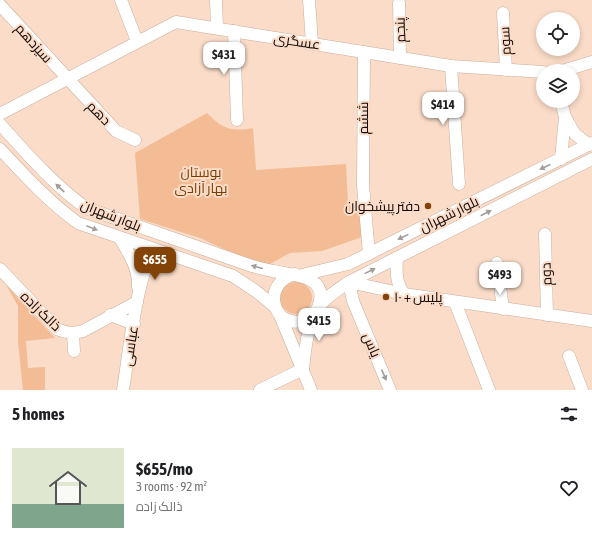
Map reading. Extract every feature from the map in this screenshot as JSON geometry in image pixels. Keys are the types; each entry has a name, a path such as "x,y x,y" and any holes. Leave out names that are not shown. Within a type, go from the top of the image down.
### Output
{"street":[{"path":"121,0 137,41"},
{"path":"216,0 217,28"},
{"path":"309,0 312,43"},
{"name":"پنجم","path":"399,3 400,58"},
{"name":"سیزدهم","path":"0,5 68,80"},
{"name":"سوم","path":"503,13 506,70"},
{"name":"عسگری","path":"0,114 68,80 137,41 176,22 451,66 536,72"},
{"path":"234,31 237,120"},
{"name":"ششم","path":"364,52 363,185 370,254"},
{"path":"580,66 592,62"},
{"path":"451,66 459,184"},
{"name":"دهم","path":"68,80 116,132 135,140"},
{"path":"563,108 565,117 575,134 591,144"},
{"path":"560,159 565,117"},
{"name":"بلوار شهران","path":"0,124 48,177 68,195 86,208 252,266 299,275 348,264 591,144"},
{"name":"بلوار شهران","path":"0,149 36,188 57,208 78,222 120,238 233,276 257,292 277,310"},
{"name":"بلوار شهران","path":"316,310 333,294 349,282 592,159"},
{"name":"دوم","path":"545,234 548,315"},
{"path":"120,238 131,257 138,277 137,302"},
{"path":"137,302 150,256 155,250"},
{"path":"397,258 396,276 404,294"},
{"path":"497,263 503,309"},
{"name":"ذالک زاده","path":"0,269 57,329 73,334 83,331 110,315 137,302"},
{"path":"303,370 306,343 320,296 318,289 309,278 299,275 282,280 277,285 274,292 277,310 311,390"},
{"path":"349,282 404,294 592,322"},
{"name":"یاس","path":"349,282 353,300 390,390"},
{"name":"عباسی","path":"123,390 137,302"},
{"path":"455,302 489,390"},
{"path":"277,310 291,321 298,321 312,316 316,310"},
{"path":"110,315 134,324"},
{"path":"73,334 74,351"},
{"path":"569,356 582,390"},
{"path":"260,390 303,370"}],"green space":[{"name":"بوستان بهار آزادی","path":"207,113 218,123 228,128 239,130 253,128 256,170 346,164 348,205 366,204 368,235 322,251 290,253 268,265 235,254 200,238 140,219 135,153"},
{"path":"293,282 299,282 308,286 312,298 308,310 299,314 293,314 284,310 280,301 280,295 284,286"},
{"path":"6,285 55,338 26,341 28,368 45,367 45,390 23,390 18,342 18,306"}],"place":[{"name":"دفتر پیشخوان","path":"428,206"},
{"name":"پلیس + ۱۰","path":"386,297"}]}
